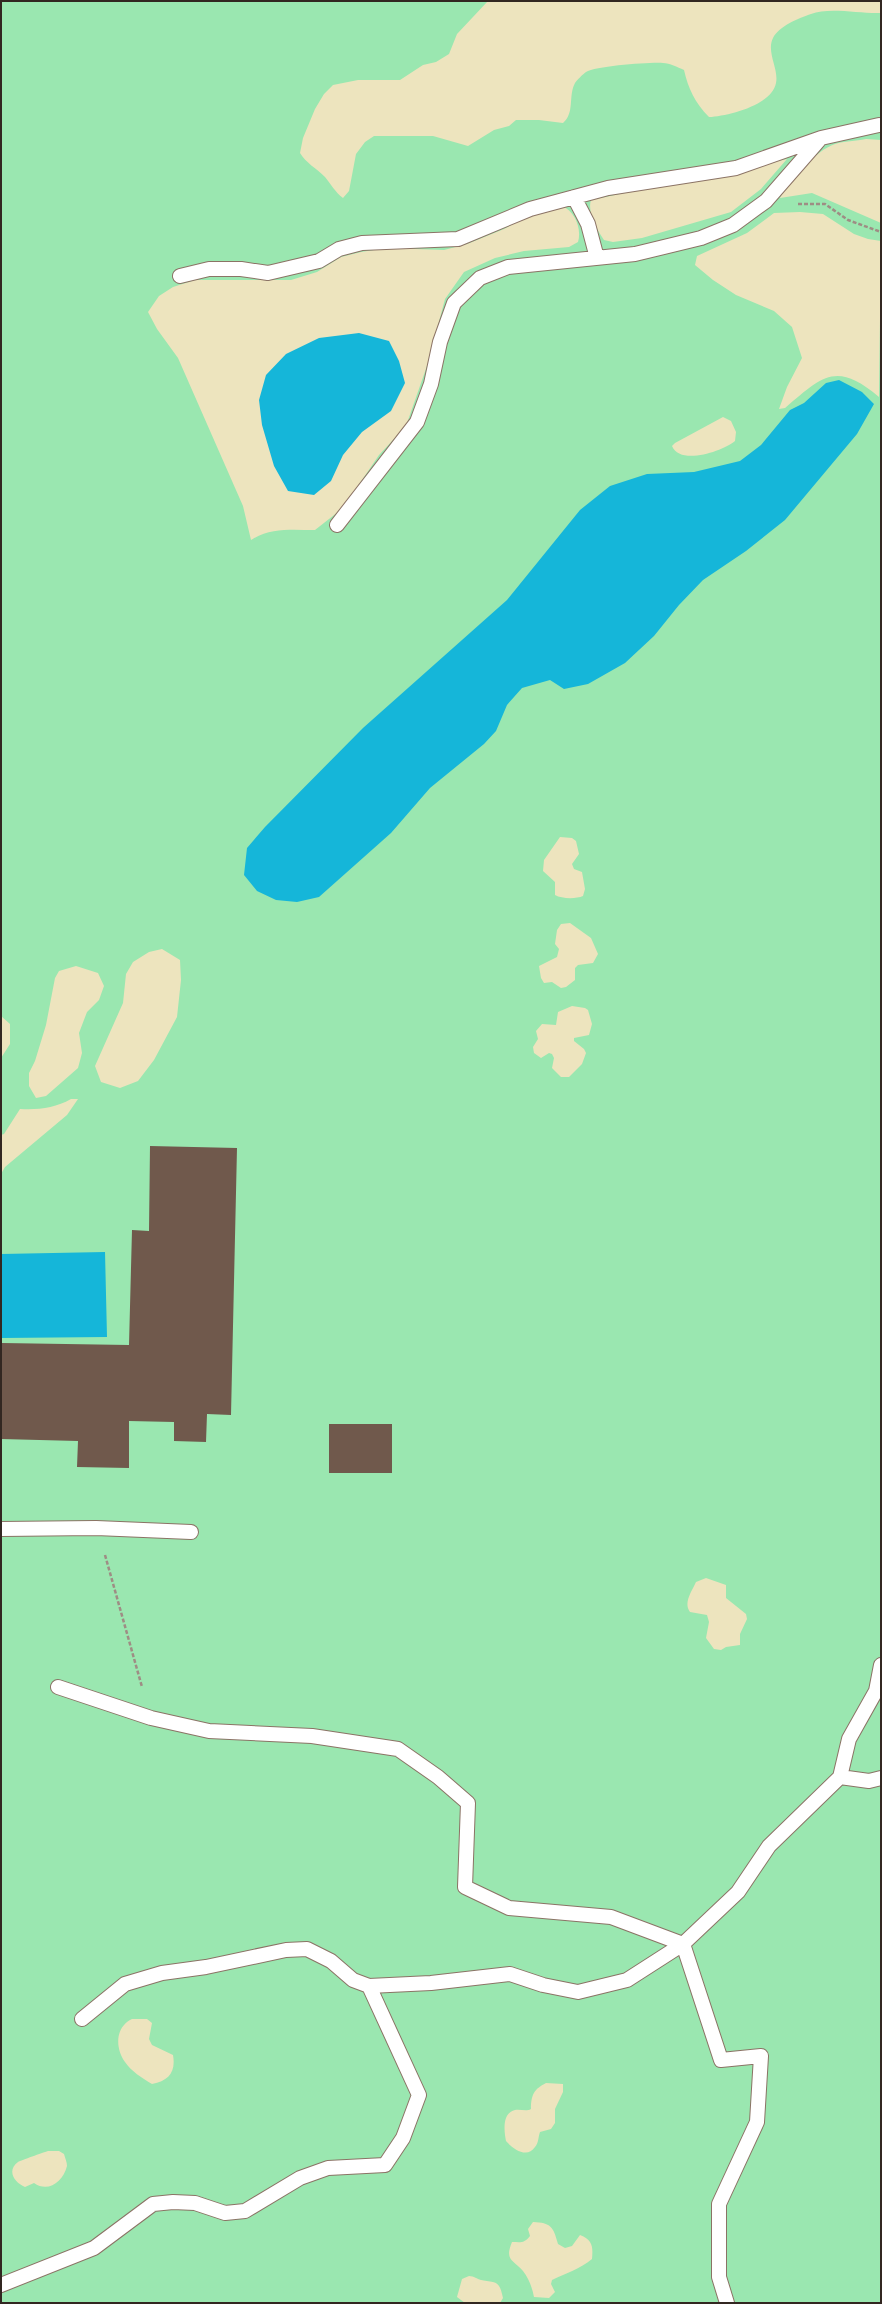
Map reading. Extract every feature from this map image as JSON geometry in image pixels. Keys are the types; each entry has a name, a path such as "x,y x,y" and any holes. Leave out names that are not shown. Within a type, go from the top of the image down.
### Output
{"lane":[{"path":"180,276 208,269 241,269 268,273 319,261 339,249 362,243 458,240 530,209 615,187 736,168 821,138 879,124"},
{"path":"337,525 417,422 431,384 440,342 454,303 480,278 508,267 635,254 702,238 733,225 766,201 821,138"},
{"path":"574,197 588,224 597,258"},
{"path":"1,1529 96,1528 191,1532"},
{"path":"82,2019 125,1984 162,1973 206,1967 286,1950 307,1949 331,1962 353,1980 369,1986 431,1983 510,1974 543,1985 578,1992 627,1980 683,1944 738,1892 769,1846 840,1777 850,1739 876,1691 881,1665"},
{"path":"58,1688 151,1718 208,1731 312,1736 398,1749 438,1777 468,1804 465,1887 509,1908 611,1917 683,1944"},
{"path":"840,1777 869,1781 881,1778"},
{"path":"683,1944 721,2060 761,2056 757,2122 720,2204 720,2277 727,2303"},
{"path":"1,2285 94,2248 153,2204 173,2202 195,2203 225,2213 245,2211 300,2178 328,2168 385,2165 403,2138 419,2095 369,1986"}],"path":[{"path":"766,201 790,204 826,204 848,220 881,232"},
{"path":"96,1528 115,1588 151,1718"}],"green space":[{"path":"1,1 881,1 881,2303 1,2303"}],"sand":[{"path":"488,1 881,1 881,13 836,11 818,12 784,26 776,34 771,43 776,72 776,83 773,91 758,103 737,112 709,117 693,95 684,70 666,63 636,64 611,66 586,72 575,83 569,114 563,123 539,120 516,120 509,126 494,130 468,146 433,136 374,136 365,142 356,154 349,191 343,198 335,191 325,177 308,163 300,153 303,138 315,109 324,94 333,85 358,80 400,80 423,65 436,62 449,54 457,34"},
{"path":"866,139 881,140 881,223 812,193 780,198 803,167 828,147 842,142"},
{"path":"787,159 761,189 731,212 642,238 613,242 604,240 596,226 590,210 591,200"},
{"path":"562,206 567,208 574,216 579,232 578,242 569,247 524,251 495,258 464,272 445,299 428,363 406,426 379,455 343,508 315,530 274,531 251,540 243,506 178,358 157,329 148,312 159,296 173,287 195,280 291,280 317,272 341,257 361,252 387,248 444,250 467,244 504,229 532,214"},
{"path":"800,212 823,214 854,234 868,239 881,241 879,397 852,379 840,376 830,377 820,381 785,408 779,409 787,387 802,358 792,327 774,311 736,295 713,280 695,265 697,256 747,233 774,213"},
{"path":"723,417 731,421 736,432 735,441 729,445 702,455 692,456 677,452 672,446 675,443"},
{"path":"560,837 572,838 576,841 579,854 572,864 574,869 582,872 585,889 583,896 577,898 555,895 555,882 543,871 544,860"},
{"path":"570,923 591,938 598,954 593,963 578,965 575,968 575,980 566,987 561,988 552,982 544,983 541,978 539,966 557,957 559,949 555,944 557,930 561,924"},
{"path":"162,949 180,960 181,980 177,1017 154,1060 138,1081 120,1088 101,1082 95,1066 123,1003 126,974 133,962 149,952"},
{"path":"76,966 98,973 104,986 99,1000 87,1012 79,1033 82,1053 78,1068 46,1096 36,1098 29,1086 29,1073 35,1061 46,1025 55,978 59,971"},
{"path":"572,1006 585,1008 588,1010 592,1024 589,1035 574,1038 574,1041 584,1049 586,1053 582,1064 569,1077 561,1077 552,1068 554,1058 552,1054 549,1053 541,1058 534,1053 533,1047 538,1039 536,1031 542,1024 556,1025 558,1012"},
{"path":"1,1016 10,1024 10,1044 1,1058"},
{"path":"71,1099 78,1099 67,1115 5,1167 1,1174 1,1135 4,1134 20,1109 47,1108"},
{"path":"706,1578 726,1585 726,1598 746,1614 747,1619 740,1634 740,1645 726,1647 721,1650 714,1649 706,1638 709,1622 707,1615 690,1612 687,1605 696,1582"},
{"path":"132,2019 147,2019 152,2023 149,2039 152,2045 173,2055 174,2061 172,2071 163,2081 152,2084 141,2077 127,2065 119,2050 118,2038 122,2027"},
{"path":"546,2083 563,2084 563,2092 555,2109 555,2123 551,2129 540,2132 537,2143 532,2151 520,2152 506,2141 506,2118 515,2110 531,2109 534,2093"},
{"path":"48,2151 59,2151 64,2154 67,2166 62,2177 58,2181 50,2186 44,2187 34,2183 25,2187 15,2180 12,2173 14,2165 20,2161"},
{"path":"533,2222 544,2223 553,2229 558,2244 565,2248 572,2246 580,2235 588,2239 592,2247 592,2259 578,2268 552,2280 551,2284 555,2292 549,2298 534,2297 527,2277 520,2267 511,2260 509,2253 512,2242 522,2242 528,2239 530,2236 528,2229"},
{"path":"469,2276 496,2283 500,2288 503,2298 500,2303 465,2303 457,2297 462,2279"}],"water":[{"path":"359,333 389,341 399,361 405,383 391,411 362,432 343,455 331,481 314,495 288,491 274,466 262,425 259,400 266,375 286,354 319,338"},
{"path":"839,380 862,392 874,404 857,434 785,520 746,551 703,580 679,605 654,636 625,663 588,684 564,689 550,680 522,688 507,705 496,731 484,744 430,788 391,833 319,897 297,902 276,900 257,891 244,875 247,848 265,827 363,728 507,600 580,510 610,486 647,474 694,472 740,461 761,445 790,410 804,403 826,383"},
{"path":"105,1252 107,1337 1,1338 1,1254"}],"building":[{"path":"150,1146 237,1148 231,1415 207,1414 206,1442 174,1441 174,1422 129,1421 129,1468 77,1467 78,1441 1,1439 2,1343 129,1345 132,1230 149,1231"},
{"path":"329,1424 392,1424 392,1473 329,1473"}]}
